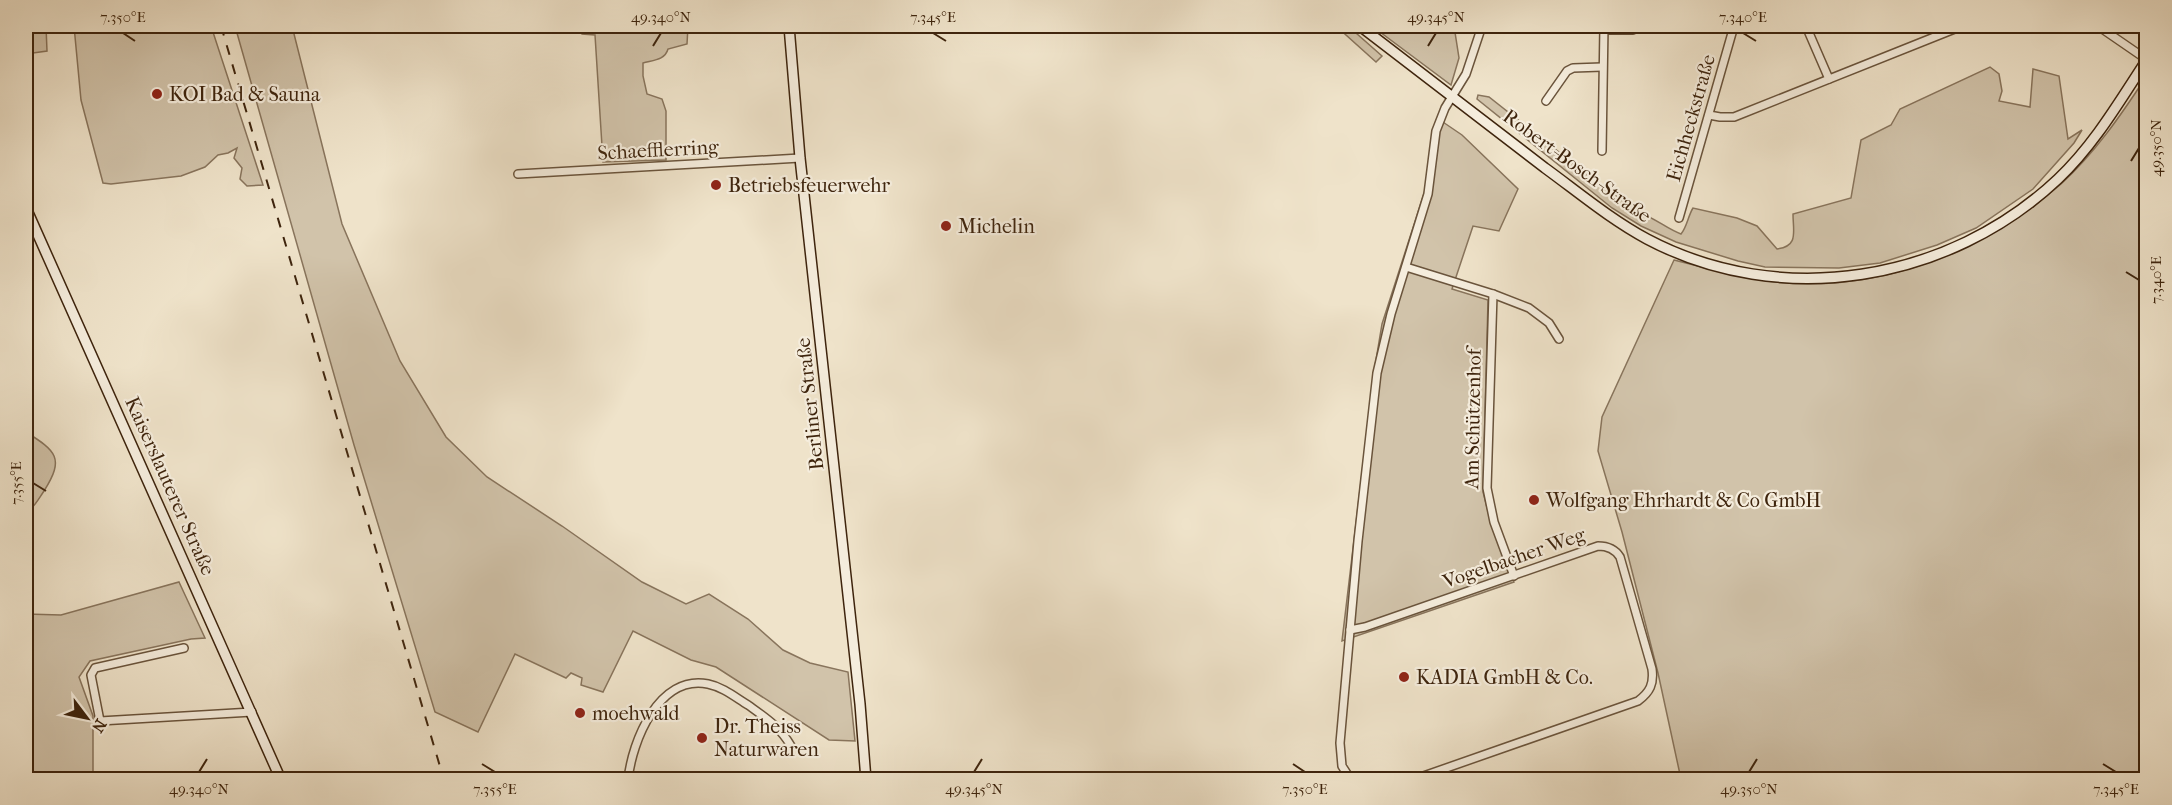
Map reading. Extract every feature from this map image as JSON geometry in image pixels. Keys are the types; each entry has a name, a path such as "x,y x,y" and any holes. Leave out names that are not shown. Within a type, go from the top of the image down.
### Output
{"main road":[{"name":"Berliner Straße","path":"789,26 800,158 860,704 866,780"},
{"name":"Robert-Bosch-Straße","path":"1360,26 1601,210 1648,240 1703,262 1749,273 1787,278 1844,277 1904,267 1933,257 1984,234 2014,216 2059,178 2079,156 2105,124 2146,60"},
{"name":"Kaiserslauterer Straße","path":"26,208 281,780"}],"street":[{"path":"1352,780 1342,766 1340,751 1350,630 1377,373 1391,314 1428,194 1436,131 1470,66 1482,26"},
{"path":"1602,151 1604,28 1633,30 1640,26"},
{"name":"Eichheckstraße","path":"1680,218 1734,26"},
{"path":"1806,26 1829,78"},
{"path":"1709,115 1734,117 1962,26"},
{"path":"2098,26 2146,60"},
{"path":"1546,101 1567,71 1573,68 1602,67"},
{"name":"Schaefflerring","path":"518,174 800,158"},
{"path":"1406,267 1513,301 1539,314 1549,323 1559,339"},
{"name":"Am Schützenhof","path":"1493,294 1487,488 1494,522 1514,576"},
{"name":"Vogelbacher Weg","path":"1350,630 1365,627 1598,546 1614,550 1620,557 1653,669 1651,689 1638,701 1412,780"},
{"path":"184,648 95,668 91,675 100,721 252,712"},
{"path":"628,780 636,744 649,718 666,695 688,684 707,683 727,691 774,724 791,746"}],"shaded area":[{"path":"26,26 46,26 47,51 26,54"},
{"path":"74,26 211,26 263,185 247,186 240,179 242,168 234,158 237,148 218,155 205,167 181,176 103,183 81,100"},
{"path":"235,26 292,26 342,224 400,361 446,437 487,477 642,582 686,604 709,594 748,619 783,650 810,663 848,672 855,741 829,740 716,667 691,660 633,631 603,692 581,685 582,678 571,673 566,678 515,654 478,732 435,712 354,445"},
{"path":"580,26 688,26 687,44 668,49 662,57 643,63 647,94 662,99 666,111 666,160 603,162 595,35 582,34"},
{"path":"1336,26 1348,26 1382,56 1376,62"},
{"path":"1372,26 1454,26 1459,58 1451,85"},
{"path":"1990,67 1999,74 2002,91 1999,101 2030,107 2033,69 2059,76 2068,139 2082,130 2074,143 2033,189 1976,228 1937,245 1880,263 1839,268 1765,267 1676,242 1641,226 1612,208 1477,99 1478,95 1489,97 1597,182 1640,213 1676,232 1681,234 1693,208 1737,218 1757,226 1777,249 1789,245 1792,241 1793,214 1851,198 1861,140 1891,125 1900,109"},
{"path":"2146,77 2146,779 1681,779 1658,673 1622,532 1598,451 1602,417 1674,260 1763,280 1815,284 1853,281 1891,274 1928,263 1998,230 2061,184 2096,147"},
{"path":"1437,118 1462,135 1518,189 1499,231 1473,226 1452,289 1488,300 1483,492 1492,527 1514,582 1342,641 1374,372 1382,324 1429,178 1433,130"},
{"path":"26,432 50,450 55,463 54,471 44,491 26,513"},
{"path":"179,582 205,638 90,661 79,677 93,716 93,779 26,779 26,614 61,615"}],"railway":[{"path":"221,26 444,780"}],"place":[{"name":"KOI Bad & Sauna","path":"157,94"},
{"name":"Betriebsfeuerwehr","path":"716,185"},
{"name":"Michelin","path":"946,226"},
{"name":"Wolfgang Ehrhardt & Co GmbH","path":"1534,500"},
{"name":"KADIA GmbH & Co.","path":"1404,677"},
{"name":"moehwald","path":"580,713"},
{"name":"Dr. Theiss Naturwaren","path":"702,738"}]}
